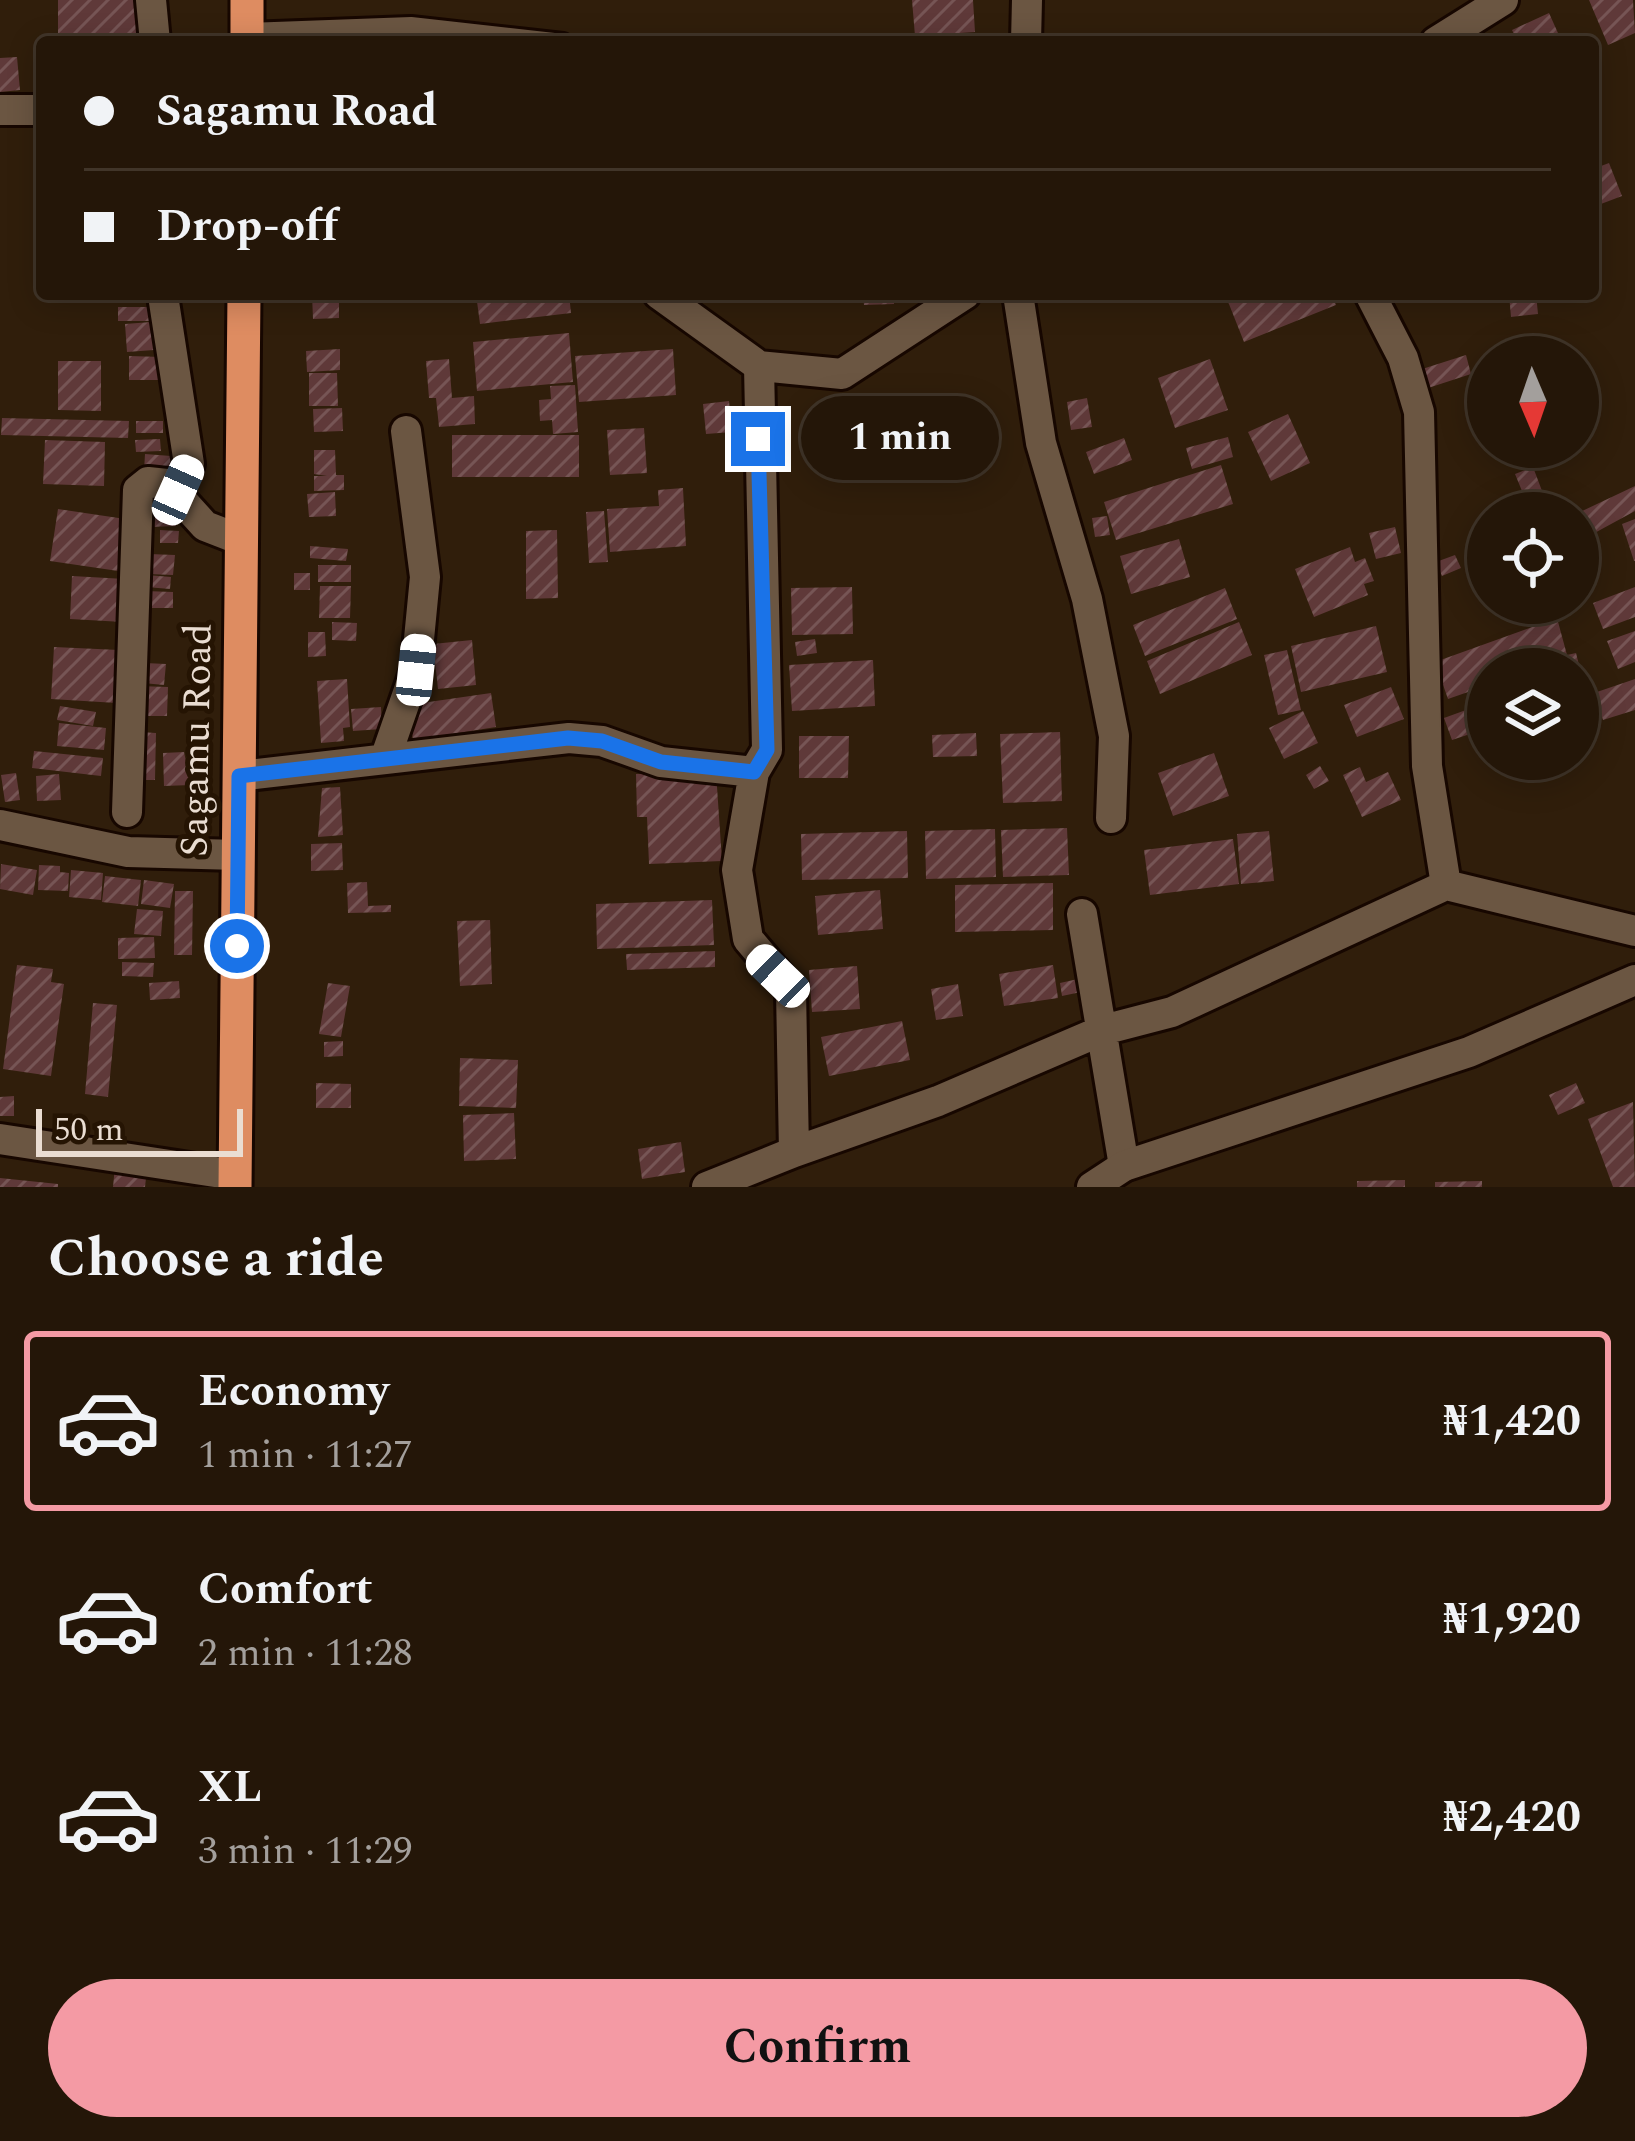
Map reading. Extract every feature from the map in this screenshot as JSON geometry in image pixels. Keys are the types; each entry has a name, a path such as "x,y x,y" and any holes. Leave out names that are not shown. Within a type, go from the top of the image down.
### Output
{"highway":[{"name":"Sagamu Road","path":"235,1181 244,300"}],"street":[{"path":"152,0 155,36"},
{"path":"1026,36 1027,0"},
{"path":"1445,36 1502,0"},
{"path":"0,110 36,110"},
{"path":"667,300 759,366 842,374 956,300"},
{"path":"1019,300 1041,442 1087,599 1114,736 1111,818"},
{"path":"1373,300 1403,358 1419,412 1426,766 1446,885"},
{"path":"164,302 190,464 178,490"},
{"path":"759,366 767,750 754,772 737,870 748,939 791,990 794,1152"},
{"path":"385,759 416,670 425,577 406,431"},
{"path":"127,812 138,490 148,482 178,490 205,526 241,540"},
{"path":"239,776 568,738 602,741 661,762 754,772"},
{"path":"0,825 128,852 238,855"},
{"path":"707,1187 938,1101 1103,1030 1172,1012 1446,885 1635,931"},
{"path":"1082,914 1103,1030 1106,1180 1468,1052 1633,986"},
{"path":"0,1138 235,1181"}],"lane":[{"path":"247,24 411,25 509,36"}],"building":[{"path":"58,0 141,0 141,36 58,36"},
{"path":"912,0 973,0 975,32 915,36"},
{"path":"1589,0 1633,0 1635,33 1608,45"},
{"path":"1549,13 1559,36 1515,36 1512,30"},
{"path":"17,57 20,90 0,92 0,58"},
{"path":"1609,163 1622,196 1599,205 1599,167"},
{"path":"312,300 339,300 339,318 313,319"},
{"path":"477,300 570,300 571,313 480,324"},
{"path":"864,300 894,300 894,304 864,305"},
{"path":"1227,300 1334,300 1336,305 1244,342"},
{"path":"1510,300 1537,300 1538,314 1511,317"},
{"path":"118,307 157,307 157,321 118,321"},
{"path":"151,322 154,350 127,352 125,324"},
{"path":"569,333 573,382 477,391 473,342"},
{"path":"340,349 340,370 307,372 306,351"},
{"path":"673,349 676,395 579,402 575,356"},
{"path":"1466,355 1467,375 1422,390 1416,371"},
{"path":"129,356 162,357 162,380 129,380"},
{"path":"449,359 452,398 474,396 475,424 439,427 436,398 429,398 426,361"},
{"path":"1210,359 1228,410 1175,428 1158,378"},
{"path":"58,361 101,361 101,411 58,410"},
{"path":"309,373 337,373 338,406 309,406"},
{"path":"575,385 578,432 553,434 552,420 540,421 539,400 551,399 550,386"},
{"path":"1087,398 1092,427 1071,430 1067,402"},
{"path":"729,401 732,432 706,434 703,404"},
{"path":"342,408 343,431 314,432 313,409"},
{"path":"1288,414 1310,463 1271,481 1248,432"},
{"path":"2,418 129,421 128,438 1,435"},
{"path":"136,421 163,421 163,433 136,433"},
{"path":"644,428 647,473 610,475 607,430"},
{"path":"452,435 579,435 579,477 452,477"},
{"path":"1228,437 1233,457 1192,469 1186,448"},
{"path":"1124,438 1132,460 1094,474 1086,452"},
{"path":"160,439 161,451 136,452 135,440"},
{"path":"45,440 105,442 104,486 43,484"},
{"path":"314,450 335,450 336,475 344,475 344,490 314,491 314,476 327,476 314,474"},
{"path":"145,454 171,456 171,473 144,471"},
{"path":"1221,465 1233,504 1116,540 1104,502"},
{"path":"1533,468 1542,492 1522,492 1515,474"},
{"path":"1635,486 1635,511 1599,531 1599,503"},
{"path":"683,488 686,546 610,552 607,509 659,506 658,490"},
{"path":"335,492 336,516 309,517 307,494"},
{"path":"175,506 176,526 150,527 149,507"},
{"path":"58,509 132,520 125,572 50,561"},
{"path":"604,511 608,562 589,563 586,512"},
{"path":"1107,516 1110,535 1095,537 1092,518"},
{"path":"1635,519 1635,561 1634,561 1622,524"},
{"path":"1395,527 1401,553 1376,559 1369,533"},
{"path":"160,530 179,531 178,543 160,543"},
{"path":"557,530 558,598 526,599 526,531"},
{"path":"1179,539 1190,577 1131,594 1120,556"},
{"path":"310,546 348,549 346,561 310,558"},
{"path":"1350,547 1355,562 1365,558 1374,581 1364,584 1368,595 1314,617 1295,569"},
{"path":"149,554 175,555 173,575 148,574"},
{"path":"1455,555 1461,568 1442,576 1436,562"},
{"path":"318,565 351,565 351,582 318,582"},
{"path":"294,573 310,573 310,590 294,590"},
{"path":"147,575 171,577 170,589 146,587"},
{"path":"72,576 125,579 123,622 70,619"},
{"path":"320,586 351,586 350,618 319,618"},
{"path":"852,587 853,634 792,635 791,588"},
{"path":"1635,587 1635,617 1603,629 1599,601"},
{"path":"1225,588 1237,619 1145,656 1133,625"},
{"path":"145,591 173,592 173,608 145,608"},
{"path":"332,622 357,623 356,641 332,640"},
{"path":"1239,622 1252,655 1160,694 1147,661"},
{"path":"1540,624 1559,624 1565,648 1474,648"},
{"path":"1376,626 1387,672 1301,692 1291,646"},
{"path":"1635,631 1635,662 1618,669 1607,641"},
{"path":"308,632 325,632 326,656 308,657"},
{"path":"815,639 817,653 797,656 795,642"},
{"path":"472,640 476,685 438,689 433,644"},
{"path":"54,647 119,650 117,703 51,699"},
{"path":"1287,650 1301,710 1278,715 1264,655"},
{"path":"1467,650 1467,692 1448,699 1435,662"},
{"path":"873,660 875,706 792,711 789,665"},
{"path":"145,663 166,664 164,685 143,683"},
{"path":"347,679 350,727 343,728 344,741 321,743 317,681"},
{"path":"1635,679 1635,710 1603,720 1599,691"},
{"path":"138,686 168,687 167,716 138,716"},
{"path":"1391,687 1404,719 1357,737 1344,705"},
{"path":"491,693 496,727 413,740 408,705"},
{"path":"60,706 96,712 93,726 57,720"},
{"path":"381,707 382,729 353,731 351,709"},
{"path":"1467,710 1467,735 1452,740 1444,718"},
{"path":"1303,711 1318,743 1284,759 1269,728"},
{"path":"59,723 106,728 104,750 57,746"},
{"path":"140,732 156,733 155,780 138,780"},
{"path":"1060,732 1062,801 1003,803 1000,734"},
{"path":"976,733 977,756 933,757 932,735"},
{"path":"799,736 849,736 848,778 799,778"},
{"path":"34,751 103,758 101,776 32,768"},
{"path":"184,752 191,785 164,786 163,753"},
{"path":"1214,753 1229,796 1173,816 1158,773"},
{"path":"1320,766 1329,781 1314,789 1306,775"},
{"path":"1360,767 1366,782 1388,772 1401,800 1362,817 1343,775"},
{"path":"716,772 722,861 649,864 647,817 637,817 636,774"},
{"path":"16,773 20,800 5,802 1,775"},
{"path":"59,774 61,800 37,801 36,776"},
{"path":"340,787 343,835 318,837 322,788"},
{"path":"1067,828 1069,875 1003,877 1001,830"},
{"path":"995,829 996,877 926,879 925,831"},
{"path":"907,831 908,878 802,880 801,834"},
{"path":"1269,831 1274,881 1241,884 1237,834"},
{"path":"1233,839 1239,884 1150,895 1144,850"},
{"path":"342,843 343,870 311,871 311,844"},
{"path":"1,864 37,870 33,895 0,889"},
{"path":"39,865 60,866 60,872 69,873 68,891 38,890"},
{"path":"71,870 103,873 101,900 69,897"},
{"path":"105,876 141,880 138,906 102,902"},
{"path":"144,880 174,884 170,908 141,904"},
{"path":"367,882 368,906 391,905 391,912 348,913 347,883"},
{"path":"1053,883 1053,930 955,932 955,885"},
{"path":"880,890 883,929 818,935 815,896"},
{"path":"175,891 193,891 192,955 174,955"},
{"path":"712,900 714,945 597,949 596,904"},
{"path":"137,909 163,911 161,936 134,934"},
{"path":"490,920 492,984 460,986 457,921"},
{"path":"154,937 155,958 118,959 118,938"},
{"path":"715,951 715,967 627,970 626,954"},
{"path":"122,962 154,963 153,977 122,976"},
{"path":"17,965 53,969 51,982 64,984 51,1076 3,1069"},
{"path":"1053,965 1058,998 1004,1006 999,974"},
{"path":"857,966 860,1009 812,1012 809,970"},
{"path":"1078,979 1081,992 1062,996 1060,983"},
{"path":"179,981 180,998 150,1000 149,983"},
{"path":"328,983 350,986 341,1037 319,1034"},
{"path":"958,984 963,1016 936,1020 931,989"},
{"path":"93,1003 117,1005 108,1097 85,1094"},
{"path":"902,1021 910,1060 829,1076 821,1037"},
{"path":"343,1041 343,1056 324,1057 324,1042"},
{"path":"460,1058 518,1060 516,1108 459,1106"},
{"path":"316,1083 351,1084 351,1108 316,1108"},
{"path":"1576,1083 1585,1103 1558,1115 1549,1095"},
{"path":"14,1096 14,1116 0,1116 0,1097"},
{"path":"1633,1102 1635,1187 1613,1187 1588,1119"},
{"path":"514,1113 516,1159 464,1161 463,1115"},
{"path":"681,1142 685,1172 642,1179 638,1149"},
{"path":"115,1166 147,1169 145,1187 113,1187"},
{"path":"0,1178 58,1184 58,1187 0,1187"},
{"path":"1405,1180 1405,1187 1357,1187 1357,1181"},
{"path":"1482,1181 1482,1187 1435,1187 1435,1182"}],"route":[{"path":"237,946 239,776 568,738 602,741 661,762 754,772 767,750 758,439"}]}
